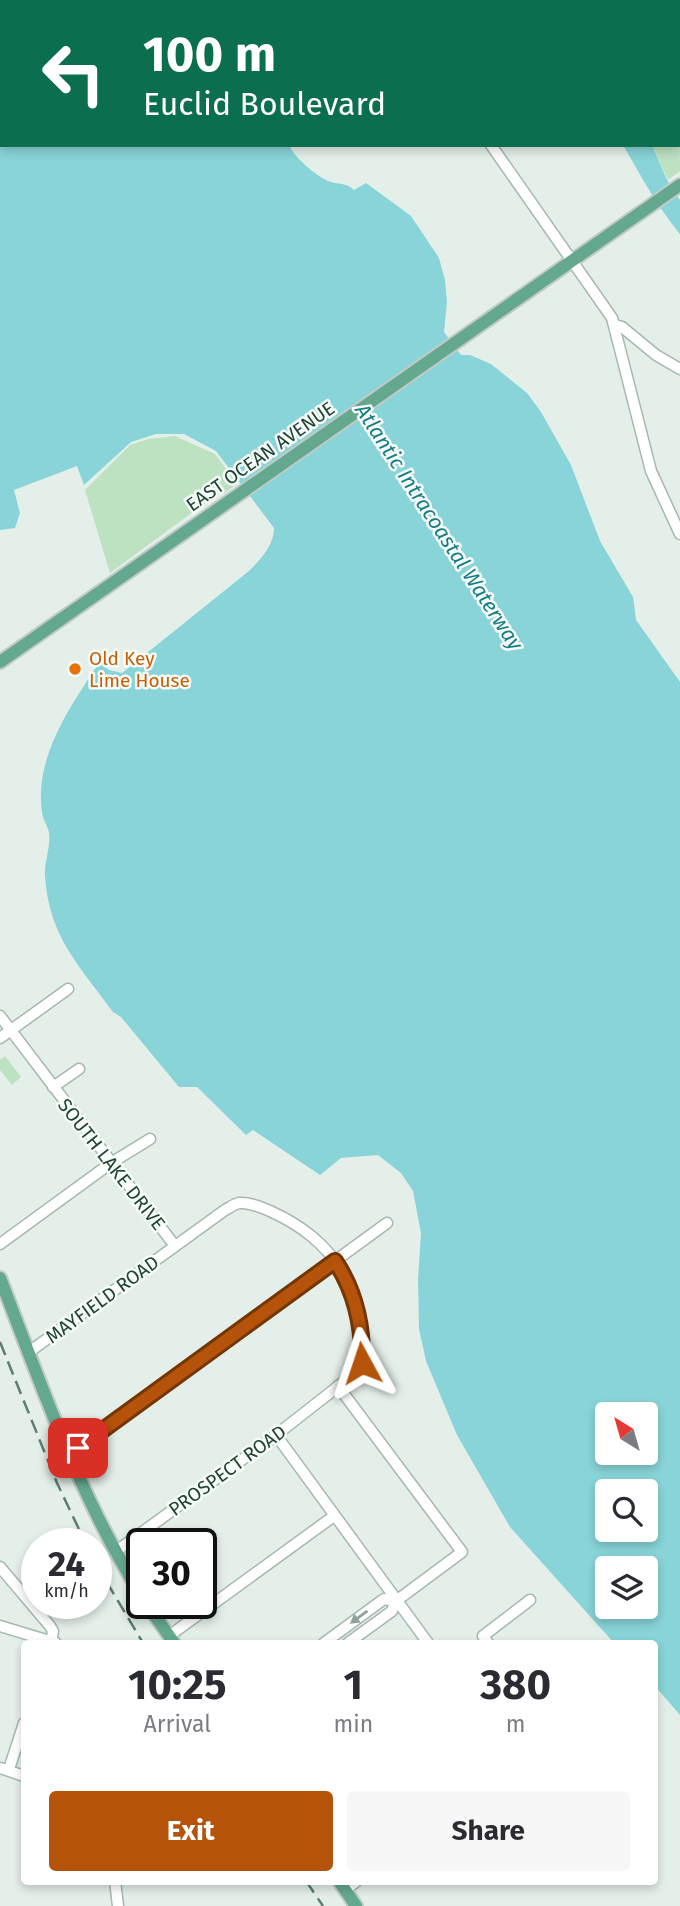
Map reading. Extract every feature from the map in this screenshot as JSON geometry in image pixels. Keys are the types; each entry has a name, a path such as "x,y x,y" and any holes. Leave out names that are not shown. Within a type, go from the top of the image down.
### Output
{"main road":[{"name":"EAST OCEAN AVENUE","path":"0,662 678,187"},
{"path":"0,1278 69,1455 126,1570"},
{"path":"157,1619 172,1640"},
{"path":"342,1886 356,1906"}],"street":[{"path":"492,147 612,318 651,471 680,534"},
{"path":"615,325 622,327 656,355 680,369"},
{"path":"0,1038 68,989"},
{"name":"SOUTH LAKE DRIVE","path":"0,1016 175,1246 225,1210 240,1203 262,1207 295,1223 314,1237 347,1279 354,1297 362,1345 362,1363 354,1374 338,1387"},
{"path":"54,1087 79,1069"},
{"path":"0,1244 111,1163 150,1139"},
{"path":"69,1455 387,1223"},
{"name":"MAYFIELD ROAD","path":"29,1352 175,1246"},
{"path":"338,1387 462,1552 396,1601 392,1611 352,1640"},
{"name":"PROSPECT ROAD","path":"115,1552 338,1387"},
{"path":"276,1435 426,1640"},
{"path":"172,1640 334,1516"},
{"path":"0,1567 47,1622 53,1631 53,1640"},
{"path":"328,1640 384,1599 396,1601"},
{"path":"486,1640 483,1636 530,1600"},
{"path":"0,1626 44,1640"},
{"path":"5,1769 21,1730"},
{"path":"115,1885 118,1906"}],"green space":[{"path":"653,147 680,147 680,171 668,180"},
{"path":"175,436 215,454 237,484 225,493 216,495 110,573 85,490 130,445 148,439"},
{"path":"5,1056 21,1077 12,1085 0,1070 0,1060"}],"water":[{"name":"Atlantic Intracoastal Waterway","path":"0,147 290,147 301,161 323,178 354,190 366,183 411,216 439,258 447,302 444,332 461,355 470,355 491,364 527,393 571,465 600,541 633,597 636,620 680,682 680,1715 658,1689 658,1640 611,1640 510,1527 457,1435 426,1361 419,1329 421,1233 413,1191 401,1173 378,1155 341,1158 320,1175 253,1130 246,1135 197,1087 179,1087 121,1017 113,1012 89,980 59,933 53,916 45,876 49,833 42,813 41,792 49,752 67,714 100,661 109,670 122,673 249,571 269,546 274,528 216,451 184,434 156,434 131,442 84,485 77,466 14,490 20,513 15,528 0,530"},
{"path":"624,147 653,147 667,180 680,200 680,234"}],"railway":[{"path":"0,1342 57,1483 78,1528"},
{"path":"112,1591 141,1640"},
{"path":"309,1885 323,1906"}],"place":[{"name":"Old Key Lime House","path":"75,669"}],"route":[{"path":"78,1448 335,1261 347,1279 354,1297 362,1345 362,1363"}]}
